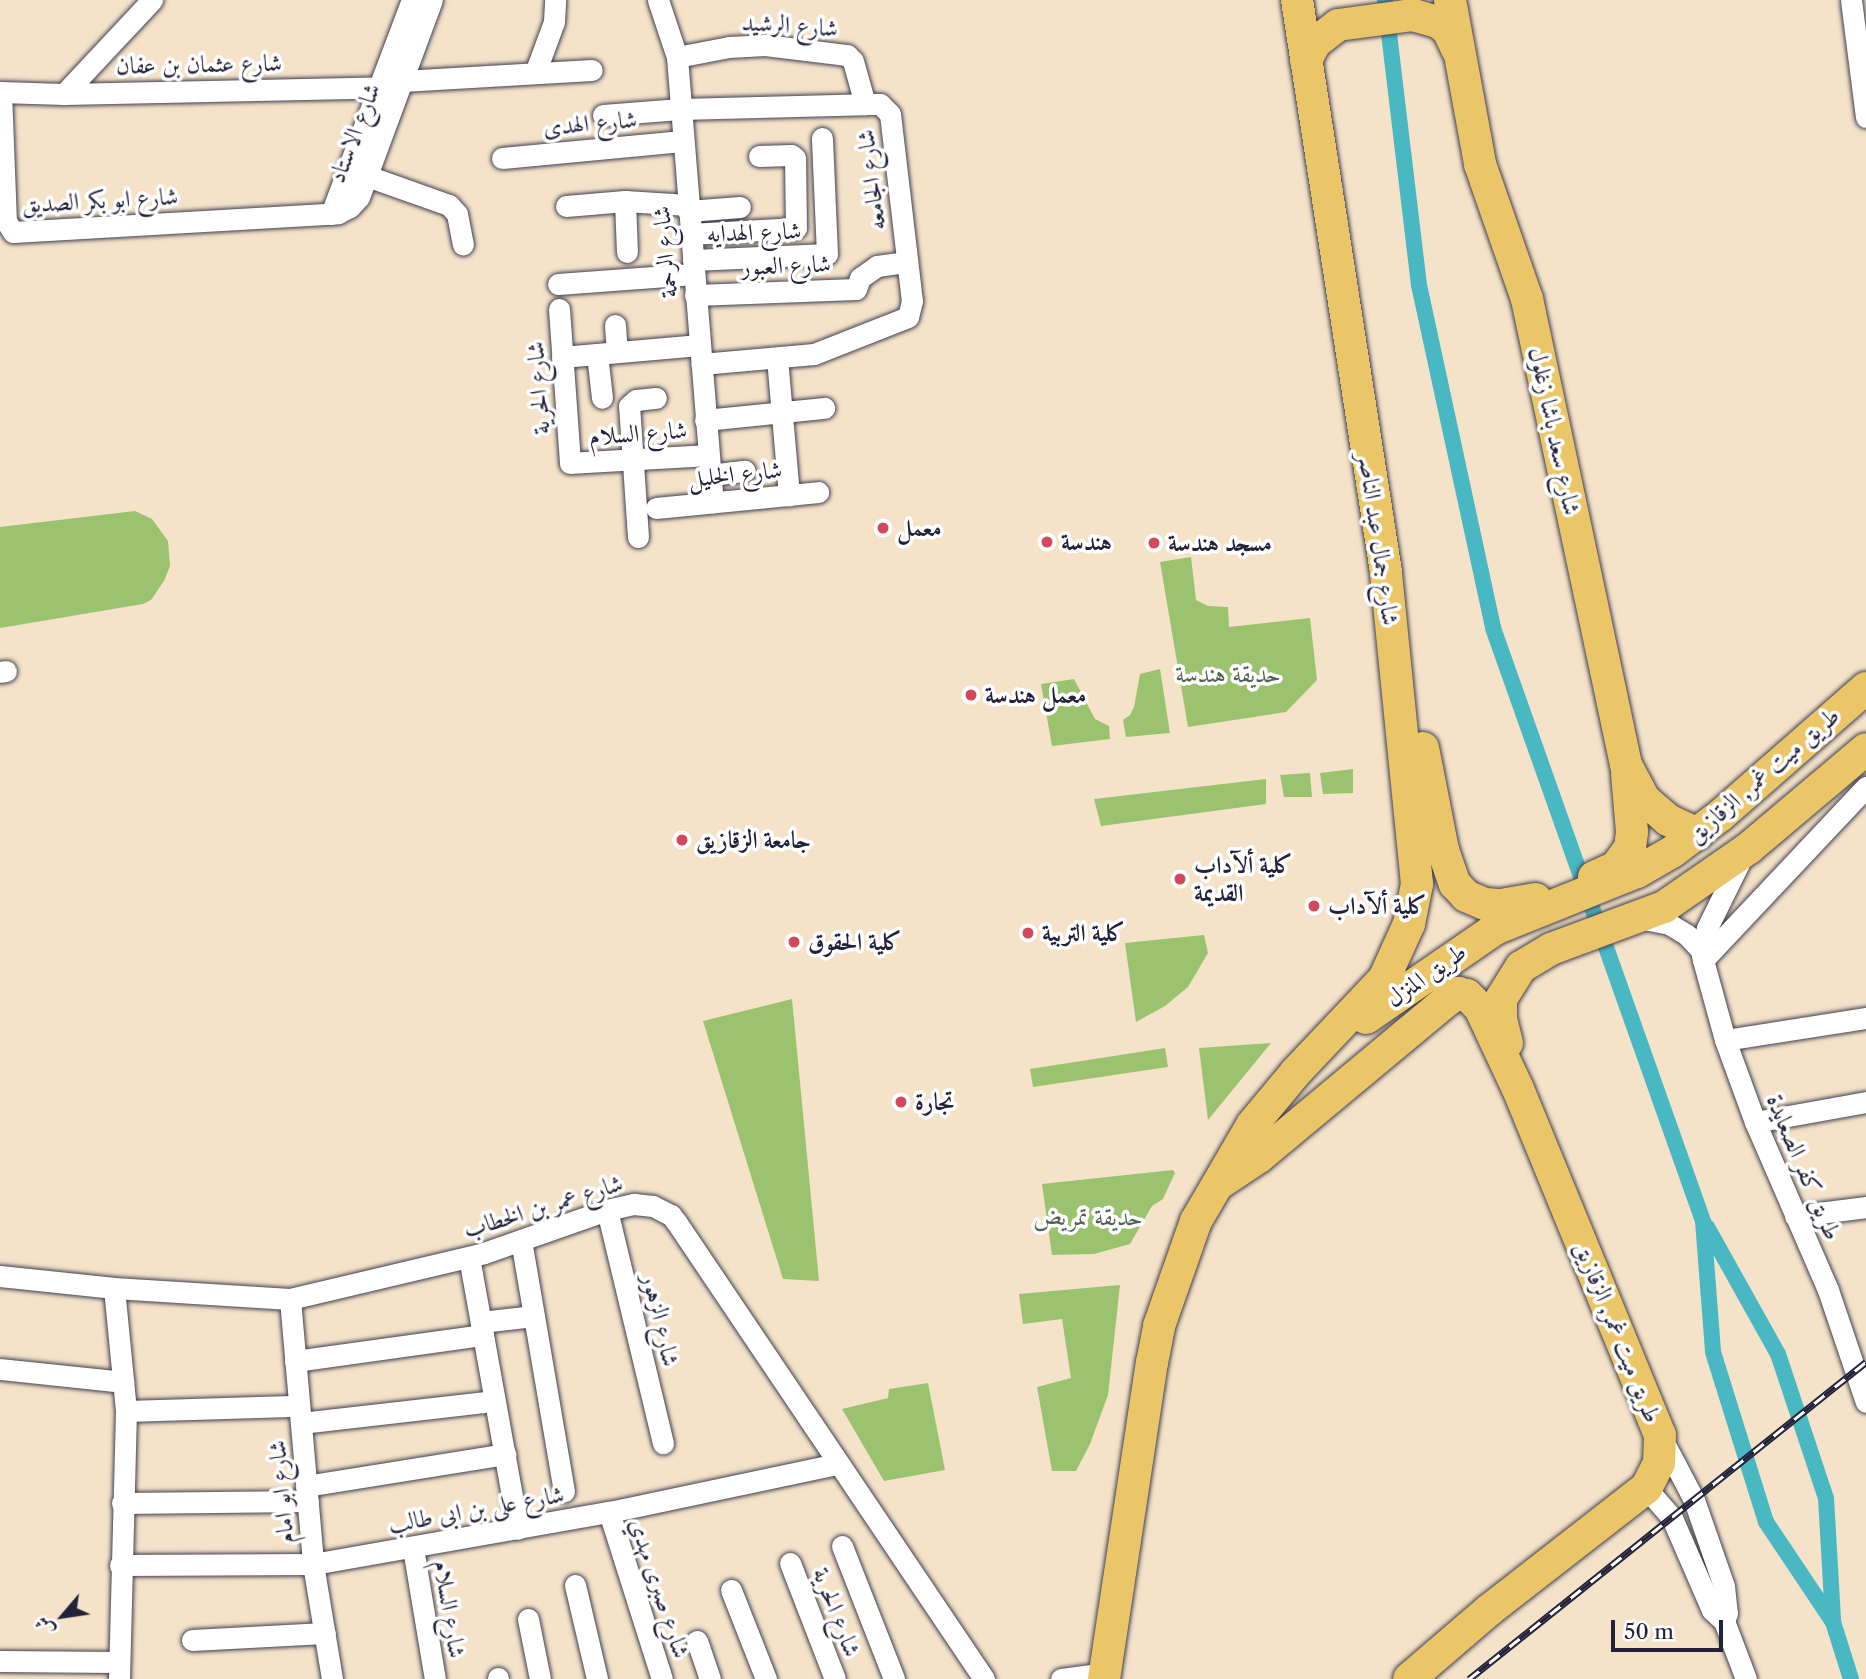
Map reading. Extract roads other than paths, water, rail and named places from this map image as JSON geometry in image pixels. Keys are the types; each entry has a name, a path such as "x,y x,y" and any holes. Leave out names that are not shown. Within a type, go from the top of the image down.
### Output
{"highway":[{"name":"شارع جمال عبد الناصر","path":"1297,0 1391,622 1417,860 1414,904 1403,943 1384,979 1319,1050"},
{"name":"شارع سعد باشا زغلول","path":"1450,0 1480,164 1527,299 1626,765 1645,800 1668,820 1698,834"},
{"path":"1306,60 1315,43 1338,25 1413,15 1426,16 1448,30 1459,53"},
{"path":"1391,622 1404,636 1408,648 1422,742 1443,850 1455,884 1466,896 1485,904 1536,905"},
{"name":"طريق ميت غمر, الزقازيق","path":"1536,905 1618,873 1652,865 1698,834 1866,688"},
{"name":"طريق ميت غمر, الزقازيق","path":"1518,1088 1501,1019 1501,999 1521,967 1551,949 1664,907 1749,848 1866,749"},
{"path":"1618,873 1632,840 1626,765"},
{"name":"طريق المنزل","path":"1319,1050 1473,942 1536,905"},
{"name":"طريق ميت غمر, الزقازيق","path":"1212,1188 1259,1157 1360,1070 1458,993 1474,1000 1518,1088 1660,1435 1659,1463 1646,1488 1488,1611 1409,1679"},
{"path":"1105,1676 1159,1326 1196,1221 1212,1188 1252,1125 1319,1050"}],"street":[{"path":"64,94 152,0"},
{"name":"شارع الاستاد","path":"394,85 412,0"},
{"name":"شارع الاستاد","path":"331,214 344,211 355,203 358,172 432,0"},
{"path":"535,74 555,16 555,0"},
{"name":"شارع الرحمة","path":"658,0 677,57 713,503"},
{"path":"1851,0 1860,24 1866,115"},
{"name":"شارع الرشيد","path":"677,57 729,47 765,45 847,55 853,61 864,104"},
{"name":"شارع عثمان بن عفان","path":"0,92 64,94 394,85 592,70"},
{"name":"شارع ابو بكر الصديق","path":"0,92 6,221 13,232 331,214"},
{"name":"شارع الجامعه","path":"603,115 680,109 864,104 880,104 890,114 912,307 908,317 866,331 822,352 777,358"},
{"name":"شارع الهدايه","path":"694,276 827,254 822,138"},
{"name":"شارع الهدى","path":"502,158 682,141"},
{"path":"690,234 796,228 795,158 790,155 759,156"},
{"path":"358,172 449,205 457,214 463,244"},
{"path":"625,201 627,252"},
{"path":"566,206 625,201 688,208 740,207"},
{"name":"شارع العبور","path":"694,276 856,289 860,278 877,266 907,262"},
{"path":"558,284 694,276"},
{"name":"شارع الحرية","path":"559,309 570,463"},
{"path":"602,398 607,353 615,325"},
{"path":"562,357 607,353 777,358 789,495"},
{"path":"638,537 630,404 635,400 656,398"},
{"path":"705,420 824,408"},
{"name":"شارع السلام","path":"570,463 633,460 709,465 745,471"},
{"name":"شارع الخليل","path":"656,508 818,492"},
{"path":"1702,955 1866,788"},
{"path":"1702,955 1715,907 1749,848"},
{"path":"1638,918 1669,924 1687,935 1702,955"},
{"name":"طريق كفر الصعايدة","path":"1702,955 1725,1040 1755,1122 1828,1290 1866,1402"},
{"path":"1725,1040 1866,1018"},
{"path":"1755,1122 1866,1102"},
{"name":"شارع عمر بن الخطاب","path":"0,1276 114,1288 290,1299 469,1257 521,1240 544,1229 607,1210 644,1204 671,1215 836,1464 924,1587 984,1679"},
{"path":"1796,1216 1866,1207"},
{"name":"شارع الزهور","path":"607,1210 663,1443"},
{"path":"521,1240 564,1491"},
{"path":"469,1257 518,1529"},
{"path":"0,1661 118,1671 125,1411 114,1288"},
{"name":"شارع ابو امام","path":"290,1299 313,1564 332,1679"},
{"path":"295,1361 482,1328 534,1316"},
{"path":"0,1369 123,1382"},
{"path":"125,1411 300,1414 495,1401"},
{"path":"1660,1435 1694,1500 1724,1586 1727,1613 1724,1621"},
{"path":"122,1503 307,1494 505,1454"},
{"name":"شارع على بن ابى طالب","path":"120,1565 313,1564 609,1512 836,1464"},
{"path":"1646,1488 1672,1518 1712,1610 1724,1621 1746,1679"},
{"name":"شارع صبرى مهدي","path":"609,1512 662,1679"},
{"path":"842,1546 894,1679"},
{"name":"شارع السلام","path":"413,1548 435,1679"},
{"name":"شارع الحرية","path":"790,1563 835,1679"},
{"path":"575,1585 597,1679"},
{"path":"731,1590 766,1679"},
{"path":"528,1619 540,1679"},
{"path":"192,1640 325,1633"},
{"path":"697,1641 710,1679"},
{"path":"1061,1679 1105,1676"}],"waterway":[{"path":"1385,0 1419,285 1493,628 1703,1221 1713,1352 1766,1522 1833,1622 1851,1679"},
{"path":"1707,1227 1778,1354 1826,1498 1833,1619"}],"railway":[{"path":"1469,1679 1866,1362"}],"place":[{"name":"معمل","path":"883,528"},
{"name":"هندسة","path":"1047,542"},
{"name":"مسجد هندسة","path":"1154,543"},
{"name":"معمل هندسة","path":"971,695"},
{"name":"جامعة الزقازيق","path":"682,840"},
{"name":"كلية ألآداب القديمة","path":"1180,879"},
{"name":"كلية ألآداب","path":"1314,906"},
{"name":"كلية التربية","path":"1028,933"},
{"name":"كلية الحقوق","path":"794,942"},
{"name":"تجارة","path":"901,1102"}],"park label":[{"name":"حديقة هندسة","path":"1228,674"},
{"name":"حديقة تمريض","path":"1088,1217"}]}
